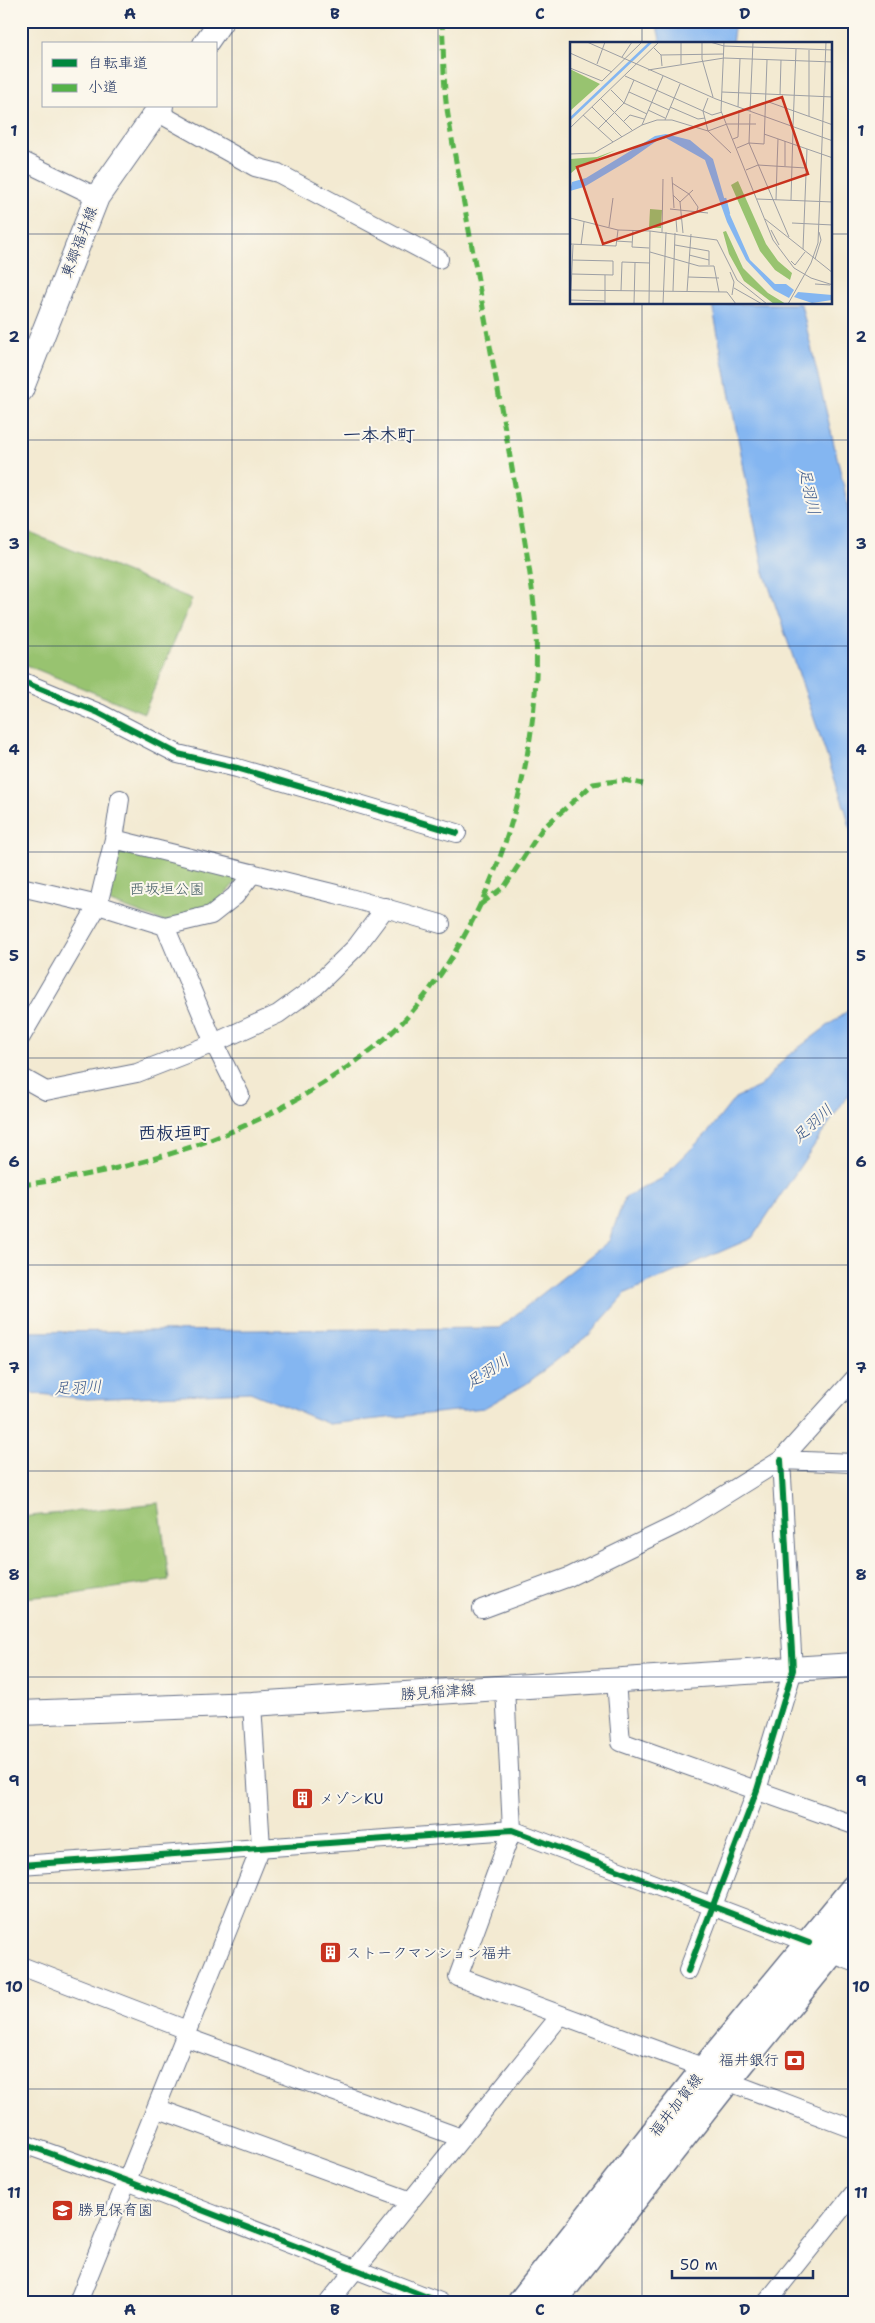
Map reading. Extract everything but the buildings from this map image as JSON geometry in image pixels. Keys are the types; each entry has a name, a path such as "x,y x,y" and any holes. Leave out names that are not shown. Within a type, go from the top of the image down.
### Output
{"main road":[{"path":"206,42 221,21"},
{"name":"東郷福井線","path":"21,390 28,350 97,197 159,109"},
{"name":"勝見稲津線","path":"21,1713 252,1704 505,1687 616,1682 854,1665"},
{"name":"福井加賀線","path":"521,2302 705,2068 831,1953 854,1888"},
{"name":"福井加賀線","path":"553,2302 727,2081 854,1926"}],"street":[{"path":"159,109 254,168 278,173 439,258"},
{"path":"21,160 97,197"},
{"path":"21,681 99,713 178,754 237,768 457,834"},
{"path":"21,1037 98,905 114,839 120,799"},
{"path":"114,839 386,907 441,924"},
{"path":"21,887 98,905 164,926 210,915 235,896 253,874"},
{"path":"21,1077 46,1091 137,1073 278,1014 315,987 356,947 386,907"},
{"path":"164,926 214,1042 240,1095"},
{"path":"482,1609 569,1577 678,1524 781,1460 854,1379"},
{"path":"781,1460 854,1463"},
{"path":"688,1971 757,1790 793,1670 781,1460"},
{"path":"616,1682 620,1742 854,1825"},
{"path":"505,1687 512,1830 458,1977 705,2068 727,2081 854,2129"},
{"path":"78,2302 261,1847 252,1704"},
{"path":"21,1865 512,1830 831,1953"},
{"path":"21,1966 186,2033 461,2138"},
{"path":"329,2302 560,2016"},
{"path":"156,2108 411,2201"},
{"path":"21,2143 127,2181 440,2302"},
{"path":"767,2302 854,2193"}],"green space":[{"path":"21,529 192,599 144,713 21,663"},
{"name":"西坂垣公園","path":"118,844 242,875 212,909 165,922 102,899"},
{"path":"159,1503 169,1580 74,1594 21,1598 21,1517"}],"water":[{"path":"656,21 735,21 732,42 661,42"},
{"name":"足羽川","path":"712,305 801,305 844,487 854,543 854,844 846,812 764,572"},
{"name":"足羽川","path":"854,1006 854,1086 752,1238 626,1293 588,1336 526,1384 484,1408 329,1424 250,1392 87,1399 21,1392 21,1332 499,1328 609,1241 625,1197 661,1179 710,1130 735,1098 761,1086 785,1058"}],"marked path":[{"path":"21,1185 106,1171 186,1149 263,1117 300,1097 348,1067 398,1027 432,986 463,938 499,860 522,783 530,736 535,688 535,616 521,516 447,109 442,21"},
{"path":"481,904 505,886 542,829 593,784 624,780 643,784"}],"cycle path":[{"path":"21,681 99,713 178,754 237,768 457,833"},
{"path":"688,1971 757,1790 793,1670 781,1460"},
{"path":"21,1865 512,1830 809,1943"},
{"path":"21,2143 127,2181 440,2302"}],"place":[{"name":"メゾンKU","path":"303,1799"},
{"name":"ストークマンション福井","path":"330,1953"},
{"name":"福井銀行","path":"795,2060"},
{"name":"勝見保育園","path":"62,2210"}],"district":[{"name":"一本木町","path":"379,435"},
{"name":"西板垣町","path":"174,1133"}]}
